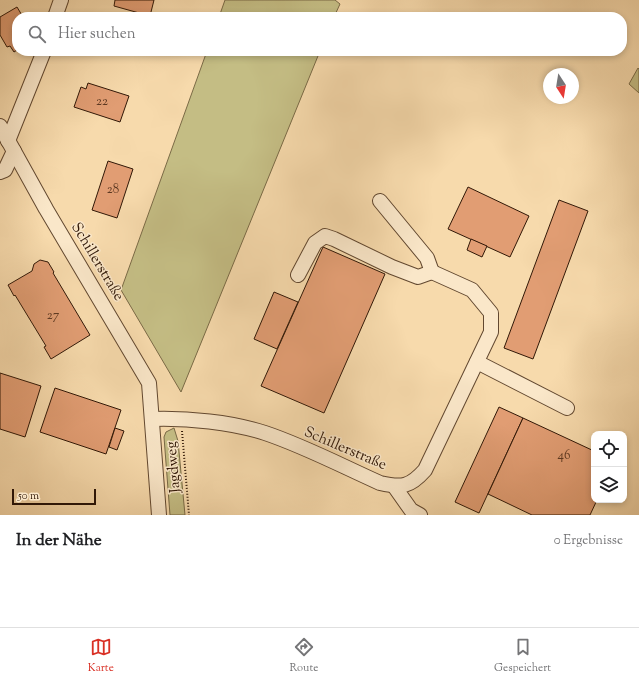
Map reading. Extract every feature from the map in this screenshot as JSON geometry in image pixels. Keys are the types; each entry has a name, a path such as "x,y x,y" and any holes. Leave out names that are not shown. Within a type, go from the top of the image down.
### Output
{"street":[{"path":"57,12 61,0"},
{"path":"0,172 5,170 11,146 42,56"},
{"name":"Schillerstraße","path":"0,126 149,383 153,419 159,515"},
{"path":"298,275 315,242 325,236 334,238 392,267 418,277 432,272 428,258 380,201"},
{"name":"Schillerstraße","path":"153,419 178,418 211,422 264,433 380,483 394,486 405,486 416,480 425,470 492,332 491,313 472,290 432,272"},
{"path":"478,362 567,408"},
{"path":"394,486 411,510 420,515"}],"path":[{"name":"Jagdweg","path":"178,418 182,431 189,515"}],"shaded area":[{"path":"225,0 335,0 340,4 336,12 221,12"},
{"path":"205,56 318,56 181,392 121,290"},
{"path":"638,68 639,69 639,93 629,84"},
{"path":"174,428 178,441 185,515 170,515 164,437 166,432"}],"building":[{"path":"115,0 154,0 151,12 136,12 114,6"},
{"path":"17,7 20,12 12,12 12,49 10,46 7,47 0,35 0,17"},
{"path":"88,83 129,96 120,122 74,107 81,87 86,89"},
{"path":"108,161 133,169 117,218 92,210"},
{"path":"468,187 529,216 510,257 448,229"},
{"path":"559,200 588,211 533,359 504,348"},
{"path":"471,239 487,246 482,257 467,250"},
{"path":"323,247 385,274 324,413 261,386"},
{"path":"40,260 48,262 90,335 51,359 44,347 46,346 8,285 32,271 34,264"},
{"path":"274,292 298,302 277,349 254,339"},
{"path":"0,373 41,386 25,437 0,429"},
{"path":"55,388 121,410 106,454 40,432"},
{"path":"499,407 523,418 479,513 455,502"},
{"path":"523,418 591,450 591,503 596,503 590,515 532,515 488,494"},
{"path":"115,428 124,431 117,450 109,447"}]}
